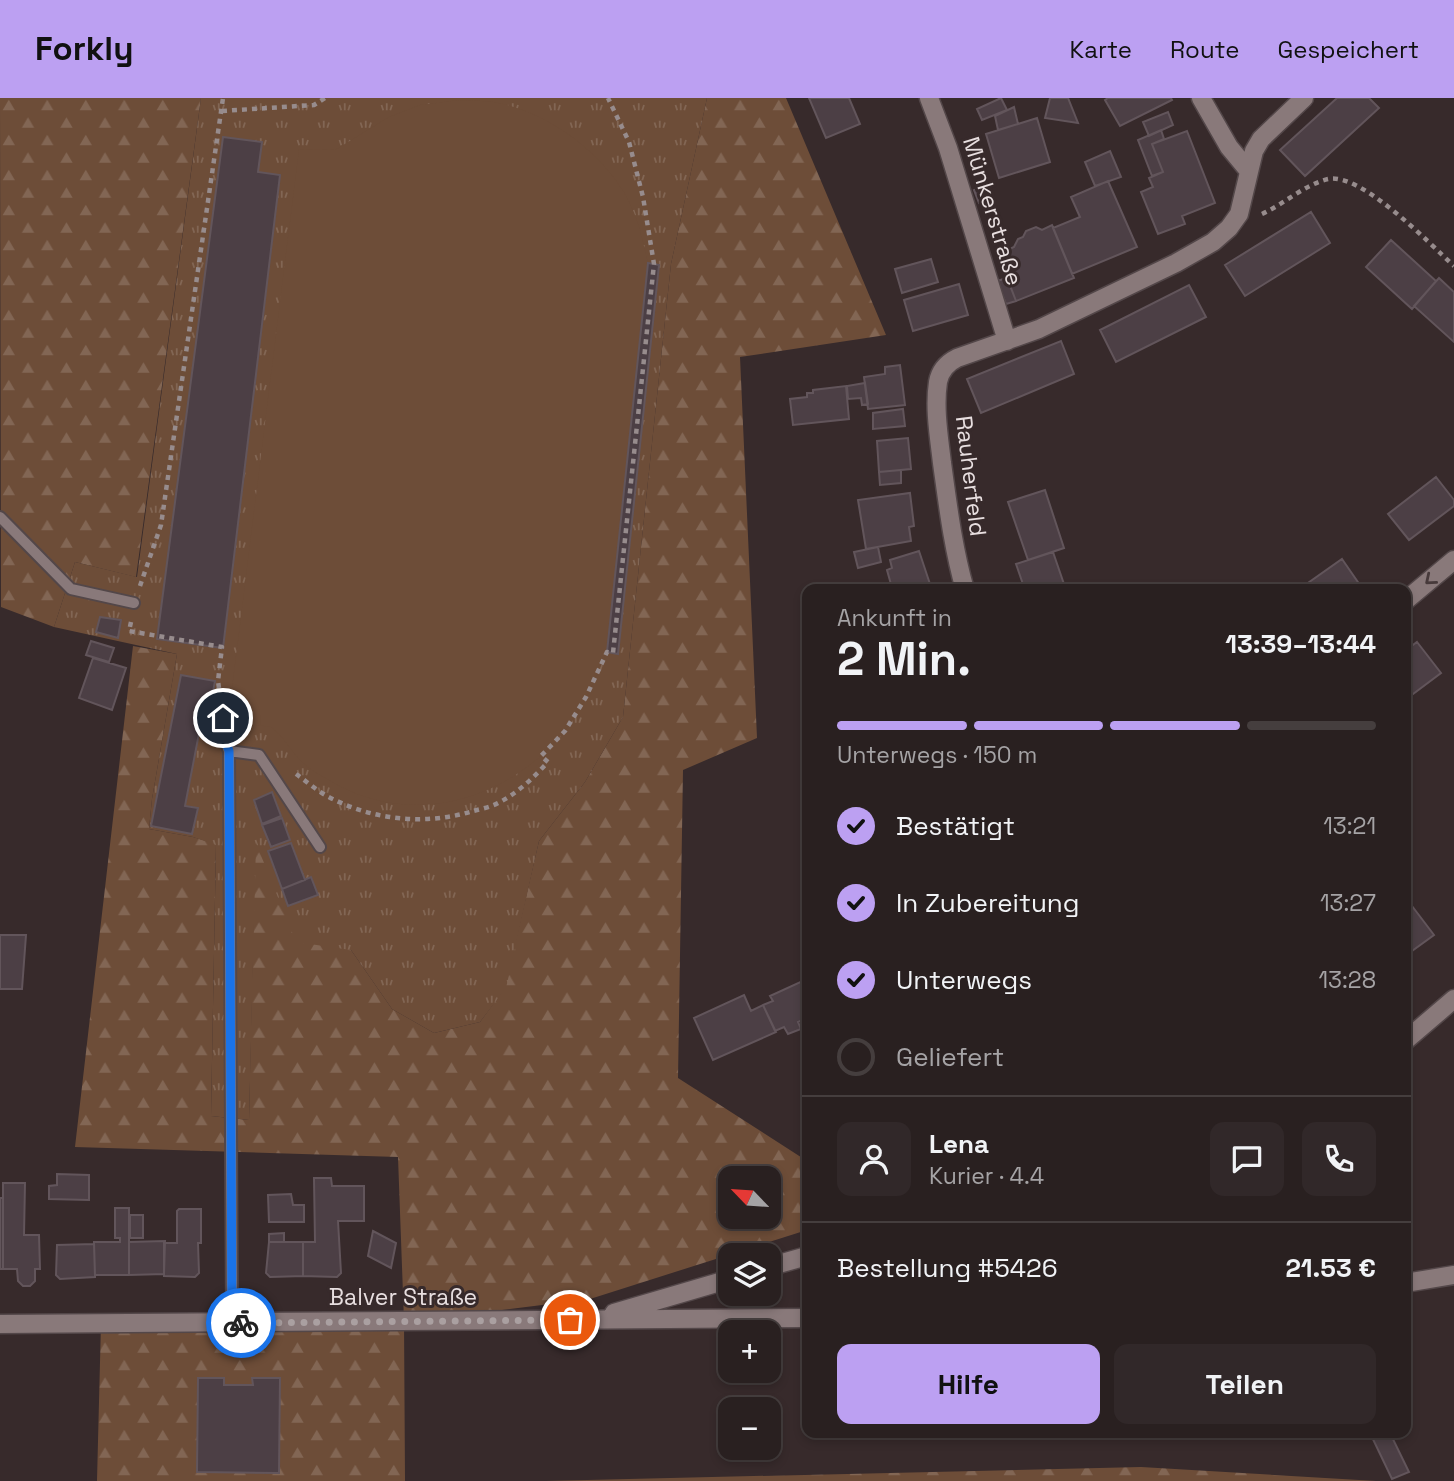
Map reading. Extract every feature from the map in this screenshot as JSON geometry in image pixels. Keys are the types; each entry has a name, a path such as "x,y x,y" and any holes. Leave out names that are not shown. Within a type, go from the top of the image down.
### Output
{"street":[{"name":"Münkerstraße","path":"929,98 948,148 1007,341"},
{"path":"1201,98 1229,147 1248,170"},
{"path":"1007,341 1039,329 1164,270 1213,242 1229,228 1238,214 1248,170 1261,139 1304,98"},
{"name":"Rauherfeld","path":"964,584 951,530 939,440 938,381 949,362 1007,341"},
{"path":"1411,596 1454,560"},
{"path":"1411,1036 1454,999"},
{"path":"781,1263 802,1257"},
{"path":"1411,1282 1454,1275"},
{"path":"594,1319 718,1283"},
{"name":"Balver Straße","path":"0,1324 802,1318"}],"lane":[{"path":"0,517 71,589 134,603"},
{"path":"223,718 222,732 229,751 232,1323"},
{"path":"229,751 259,755 320,848"}],"path":[{"path":"134,603 161,525 223,98"},
{"path":"314,105 318,98"},
{"path":"222,111 314,105 325,98"},
{"path":"288,764 296,774 327,796 359,810 393,818 429,820 497,804 528,783 548,762 541,756 565,731 586,697 607,652 613,653 651,263 643,197 629,142 608,98"},
{"path":"1229,228 1274,208 1326,179 1335,178 1355,184 1391,208 1454,266"},
{"path":"129,632 222,647 218,681 223,718"}],"green space":[{"path":"0,98 201,98 136,577 75,562 54,627 1,607"},
{"path":"201,98 707,98 671,264 623,717 585,782 539,841 506,988 480,1022 434,1033 392,1009 351,950 296,942 256,843 249,1120 211,1116 216,845 193,837 149,829 177,654 54,627 75,562 137,577"},
{"path":"707,98 786,98 886,335 740,357 757,738 683,770 678,1078 802,1158 802,1232 766,1243 718,1243 718,1258 590,1299 404,1322 405,1481 97,1481 101,1323 404,1321 398,1157 75,1147 133,646 177,654 149,829 216,844 211,1116 249,1120 255,841 351,950 392,1009 434,1033 480,1022 505,988 539,841 585,782 623,717 671,264"},
{"path":"459,100 492,102 523,110 543,119 582,144 614,177 626,196 637,221 648,263 607,652 593,683 564,732 541,756 516,775 487,790 458,800 427,805 395,804 364,797 318,774 302,762 271,727 228,721 299,149 335,150 389,117 420,105"},
{"path":"1141,1467 1376,1481 546,1481"}],"building":[{"path":"809,98 849,98 860,124 826,138"},
{"path":"1001,98 1007,110 982,120 977,109"},
{"path":"1050,98 1068,98 1078,123 1045,118"},
{"path":"1337,98 1369,98 1379,108 1305,176 1280,150"},
{"path":"1105,100 1172,100 1120,126"},
{"path":"1014,107 1018,124 998,130 995,116"},
{"path":"1168,112 1173,125 1149,136 1143,122"},
{"path":"1037,118 1050,162 999,178 986,134"},
{"path":"1161,130 1164,139 1152,144 1163,172 1152,176 1138,140"},
{"path":"1187,131 1215,203 1182,216 1185,224 1158,234 1141,192 1153,187 1149,178 1163,172 1152,144"},
{"path":"223,137 262,142 258,172 280,175 223,648 157,639"},
{"path":"1110,151 1121,177 1095,186 1085,162"},
{"path":"1108,181 1137,247 1072,274 1053,228 1080,217 1071,197"},
{"path":"988,185 993,198 979,203 974,190"},
{"path":"1311,212 1330,243 1245,296 1225,265"},
{"path":"1052,225 1074,278 1016,301 1000,257 1003,252 1014,247 1026,231 1036,227 1042,230"},
{"path":"1391,240 1436,281 1412,309 1366,267"},
{"path":"931,259 938,282 902,293 895,269"},
{"path":"648,263 659,265 618,654 607,652"},
{"path":"1007,278 1016,301 1006,304 997,281"},
{"path":"1439,278 1454,292 1454,342 1414,306"},
{"path":"959,284 968,315 913,331 904,300"},
{"path":"1189,285 1206,317 1116,362 1100,330"},
{"path":"1061,341 1074,374 981,413 967,379"},
{"path":"900,365 905,405 868,409 864,377 885,374 885,367"},
{"path":"865,383 868,404 862,405 861,398 848,399 847,386"},
{"path":"846,386 849,419 793,425 790,399 807,397 807,393 813,393 813,390"},
{"path":"903,409 905,426 873,429 873,413"},
{"path":"908,438 911,469 879,472 877,441"},
{"path":"901,470 901,483 880,485 879,472"},
{"path":"1436,477 1454,500 1454,506 1409,540 1388,514"},
{"path":"1045,490 1064,548 1028,560 1008,502"},
{"path":"910,493 914,526 909,527 911,541 866,549 858,500"},
{"path":"878,547 881,562 858,568 854,552"},
{"path":"919,551 930,584 891,584 887,570 892,568 890,560"},
{"path":"1053,552 1064,584 1023,584 1016,564"},
{"path":"1342,559 1359,584 1307,584"},
{"path":"100,617 121,620 118,638 96,632"},
{"path":"91,641 114,648 109,662 86,655"},
{"path":"1417,642 1441,673 1411,696 1411,646"},
{"path":"93,658 126,668 112,710 79,698"},
{"path":"181,675 215,681 207,725 201,723 185,806 198,808 192,834 151,826"},
{"path":"272,792 281,816 262,824 254,800"},
{"path":"282,818 290,840 271,847 262,825"},
{"path":"291,843 305,880 282,889 268,851"},
{"path":"311,877 318,895 288,906 282,889"},
{"path":"1411,907 1434,935 1411,952"},
{"path":"0,935 26,935 22,989 0,989"},
{"path":"802,981 802,1020 798,1022 801,1029 788,1034 784,1027 775,1031 763,1005 773,1001 770,996"},
{"path":"744,995 751,1011 763,1005 776,1032 713,1060 694,1018"},
{"path":"57,1174 89,1175 89,1200 49,1199 49,1186 57,1185"},
{"path":"314,1178 331,1178 332,1186 364,1186 364,1221 338,1221 341,1273 337,1277 303,1276 303,1242 315,1242"},
{"path":"3,1183 25,1183 24,1235 39,1235 40,1269 35,1269 35,1281 30,1286 23,1286 18,1281 17,1269 3,1269"},
{"path":"291,1194 293,1205 304,1205 304,1222 269,1222 268,1195"},
{"path":"0,1198 3,1198 3,1269 0,1269"},
{"path":"115,1208 129,1208 129,1275 95,1275 94,1242 120,1242 120,1238 115,1238"},
{"path":"179,1209 201,1209 199,1273 195,1277 164,1276 164,1243 177,1243"},
{"path":"130,1215 143,1215 143,1238 130,1238"},
{"path":"373,1231 396,1243 391,1268 368,1256"},
{"path":"284,1233 284,1242 269,1242 269,1234"},
{"path":"165,1241 164,1274 129,1275 129,1242"},
{"path":"269,1242 303,1242 303,1276 270,1277 266,1273"},
{"path":"94,1244 95,1277 60,1279 56,1275 57,1245"},
{"path":"198,1378 224,1378 224,1385 253,1385 252,1378 280,1378 279,1473 197,1472"},
{"path":"1372,1438 1392,1438 1409,1472 1392,1479"}],"way so far":[{"path":"241,1323 570,1320"}],"route":[{"path":"223,718 222,732 229,751 232,1323 241,1323"}]}
